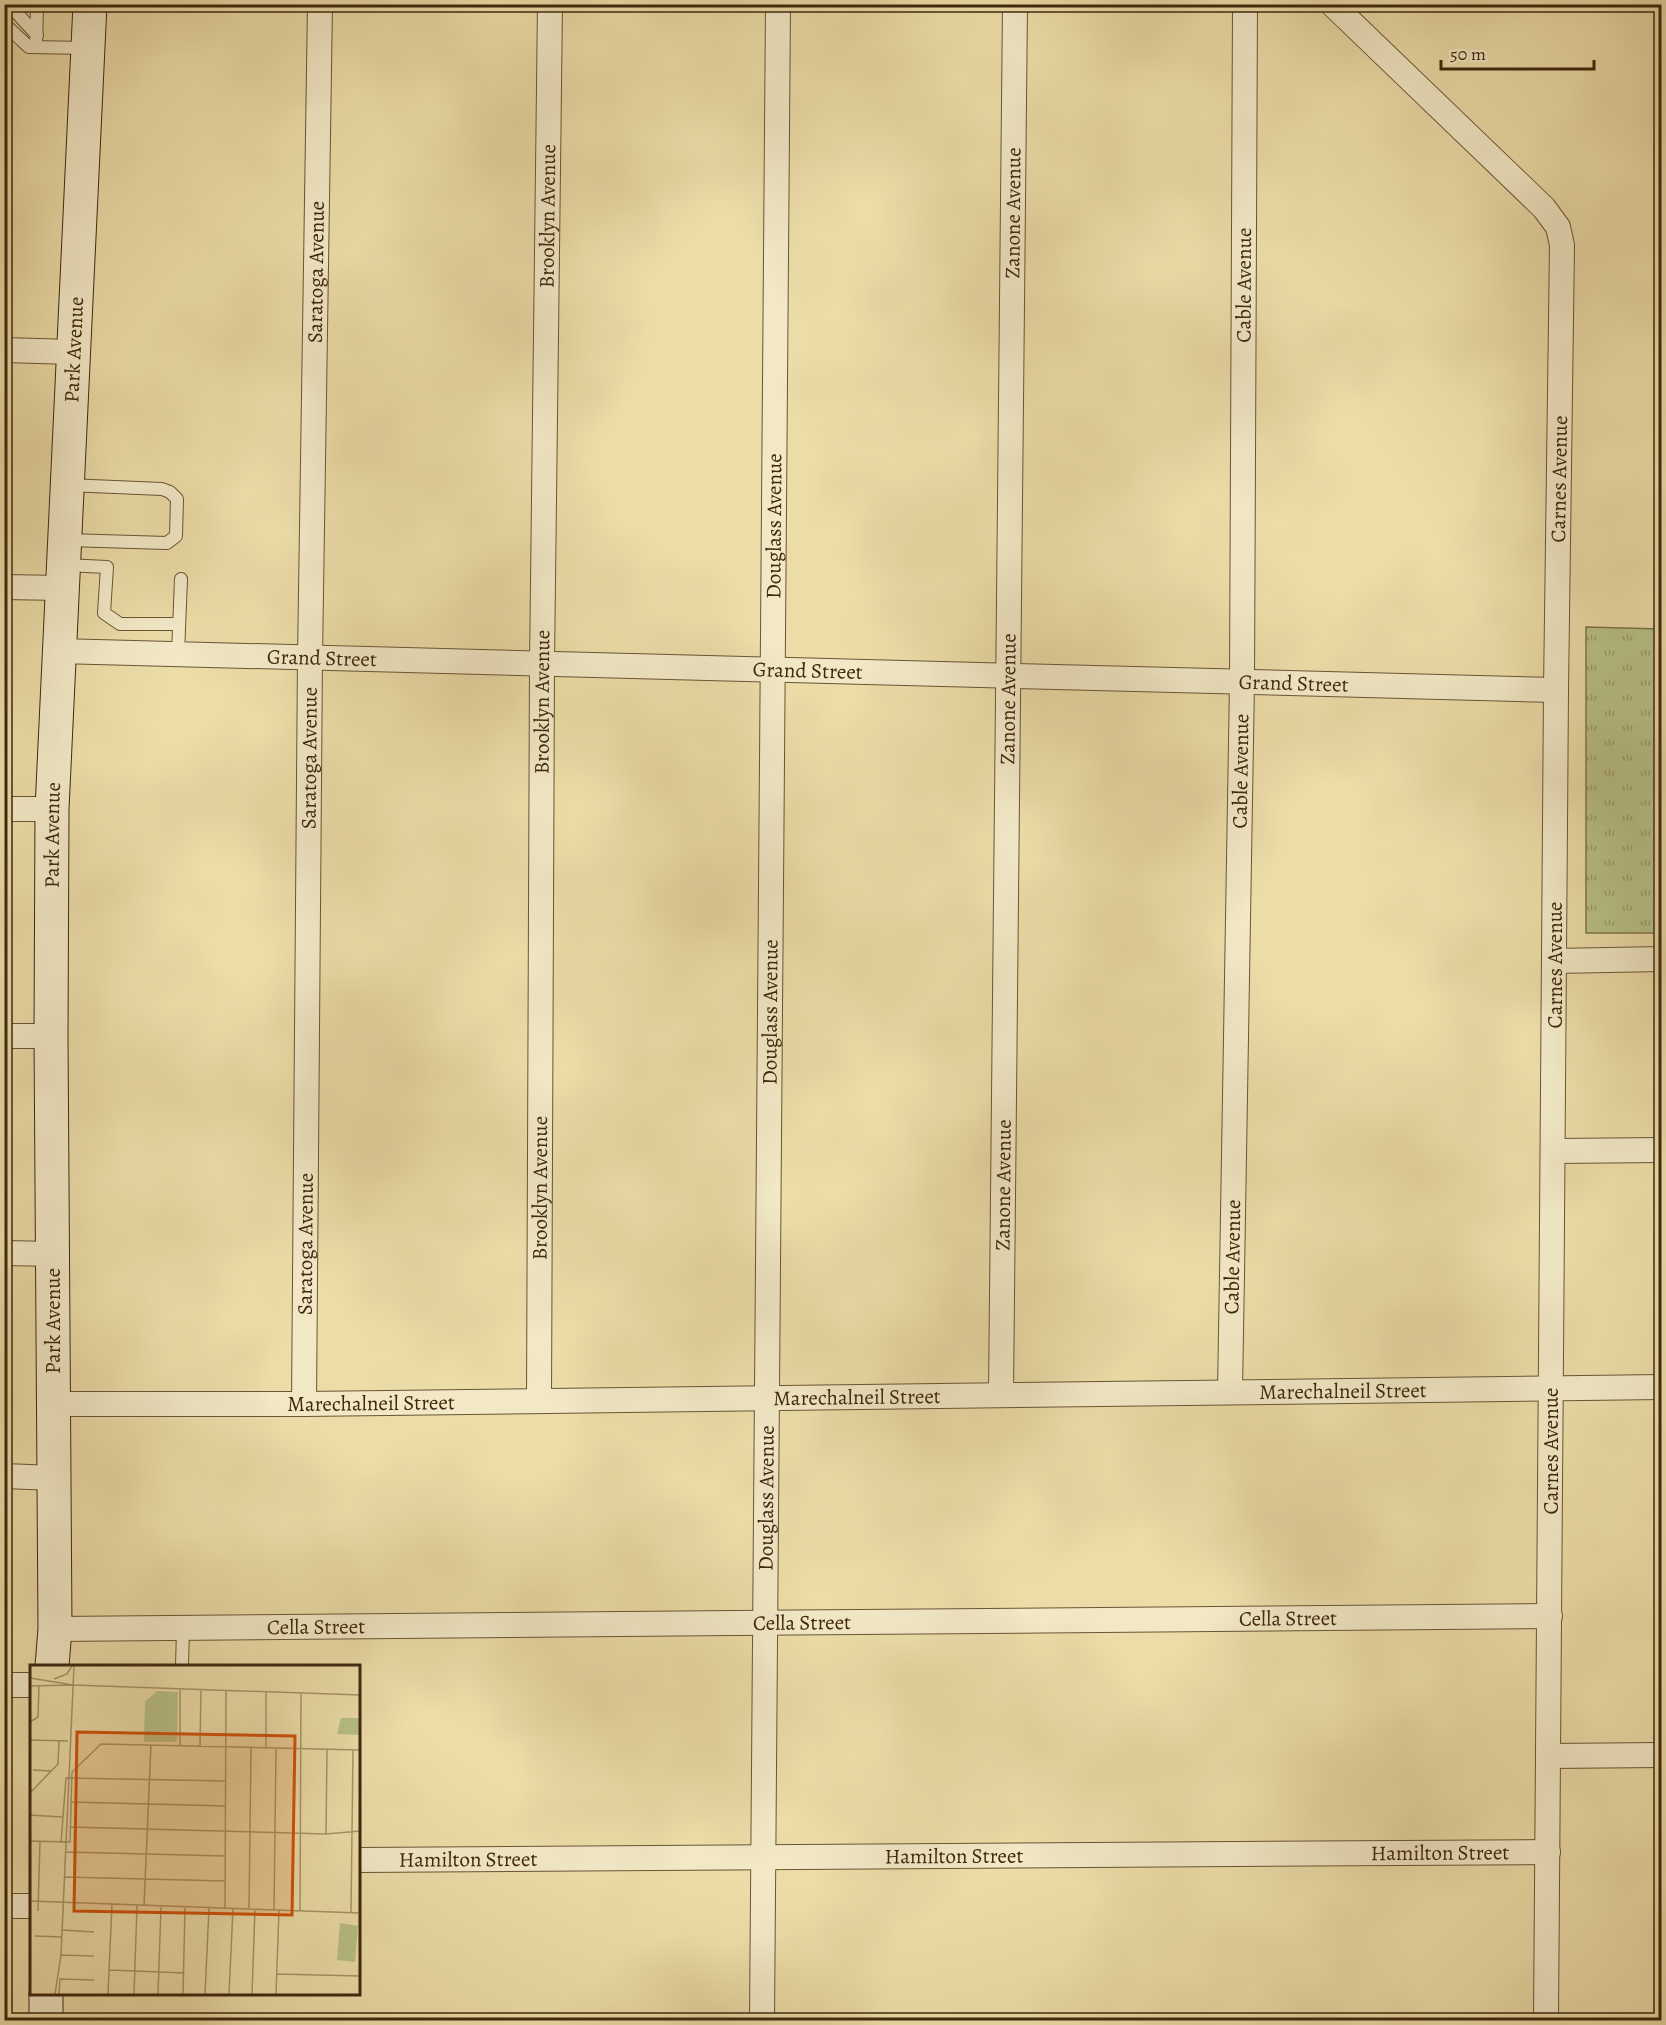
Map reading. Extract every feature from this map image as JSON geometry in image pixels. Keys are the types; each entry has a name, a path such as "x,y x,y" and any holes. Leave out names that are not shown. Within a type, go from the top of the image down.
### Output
{"main road":[{"name":"Park Avenue","path":"52,1665 55,1629 55,1478 51,1036 52,809 90,4"},
{"path":"46,1995 46,2020"}],"street":[{"name":"Saratoga Avenue","path":"304,1404 310,658 320,4"},
{"name":"Brooklyn Avenue","path":"539,1401 542,664 550,4"},
{"name":"Douglass Avenue","path":"762,2020 778,4"},
{"name":"Zanone Avenue","path":"1001,1395 1015,4"},
{"name":"Cable Avenue","path":"1230,1392 1242,682 1245,4"},
{"name":"Carnes Avenue","path":"1332,4 1544,208 1558,227 1562,245 1556,690 1546,2020"},
{"path":"4,350 72,352"},
{"path":"4,587 62,564"},
{"name":"Grand Street","path":"58,651 1556,690"},
{"path":"4,809 52,809"},
{"path":"1554,961 1662,958"},
{"path":"4,1036 51,1036"},
{"path":"1554,1151 1662,1150"},
{"path":"4,1253 53,1254"},
{"name":"Marechalneil Street","path":"53,1404 304,1404 1662,1387"},
{"path":"4,1476 55,1478"},
{"name":"Cella Street","path":"55,1629 183,1630 1550,1616"},
{"path":"4,1685 30,1685"},
{"path":"1548,1756 1662,1755"},
{"name":"Hamilton Street","path":"360,1860 1548,1852"},
{"path":"4,1906 30,1906"}],"lane":[{"path":"26,4 37,9 37,41"},
{"path":"13,9 37,41"},
{"path":"4,24 29,47 37,41 88,48"},
{"path":"62,564 167,543 176,536 177,499 170,492 162,489 66,485"},
{"path":"62,564 107,567 104,613 112,620 120,624 179,624"},
{"path":"178,654 181,579"},
{"path":"183,1630 183,1665"}],"green space":[{"path":"1586,627 1661,629 1661,933 1586,933"}]}
